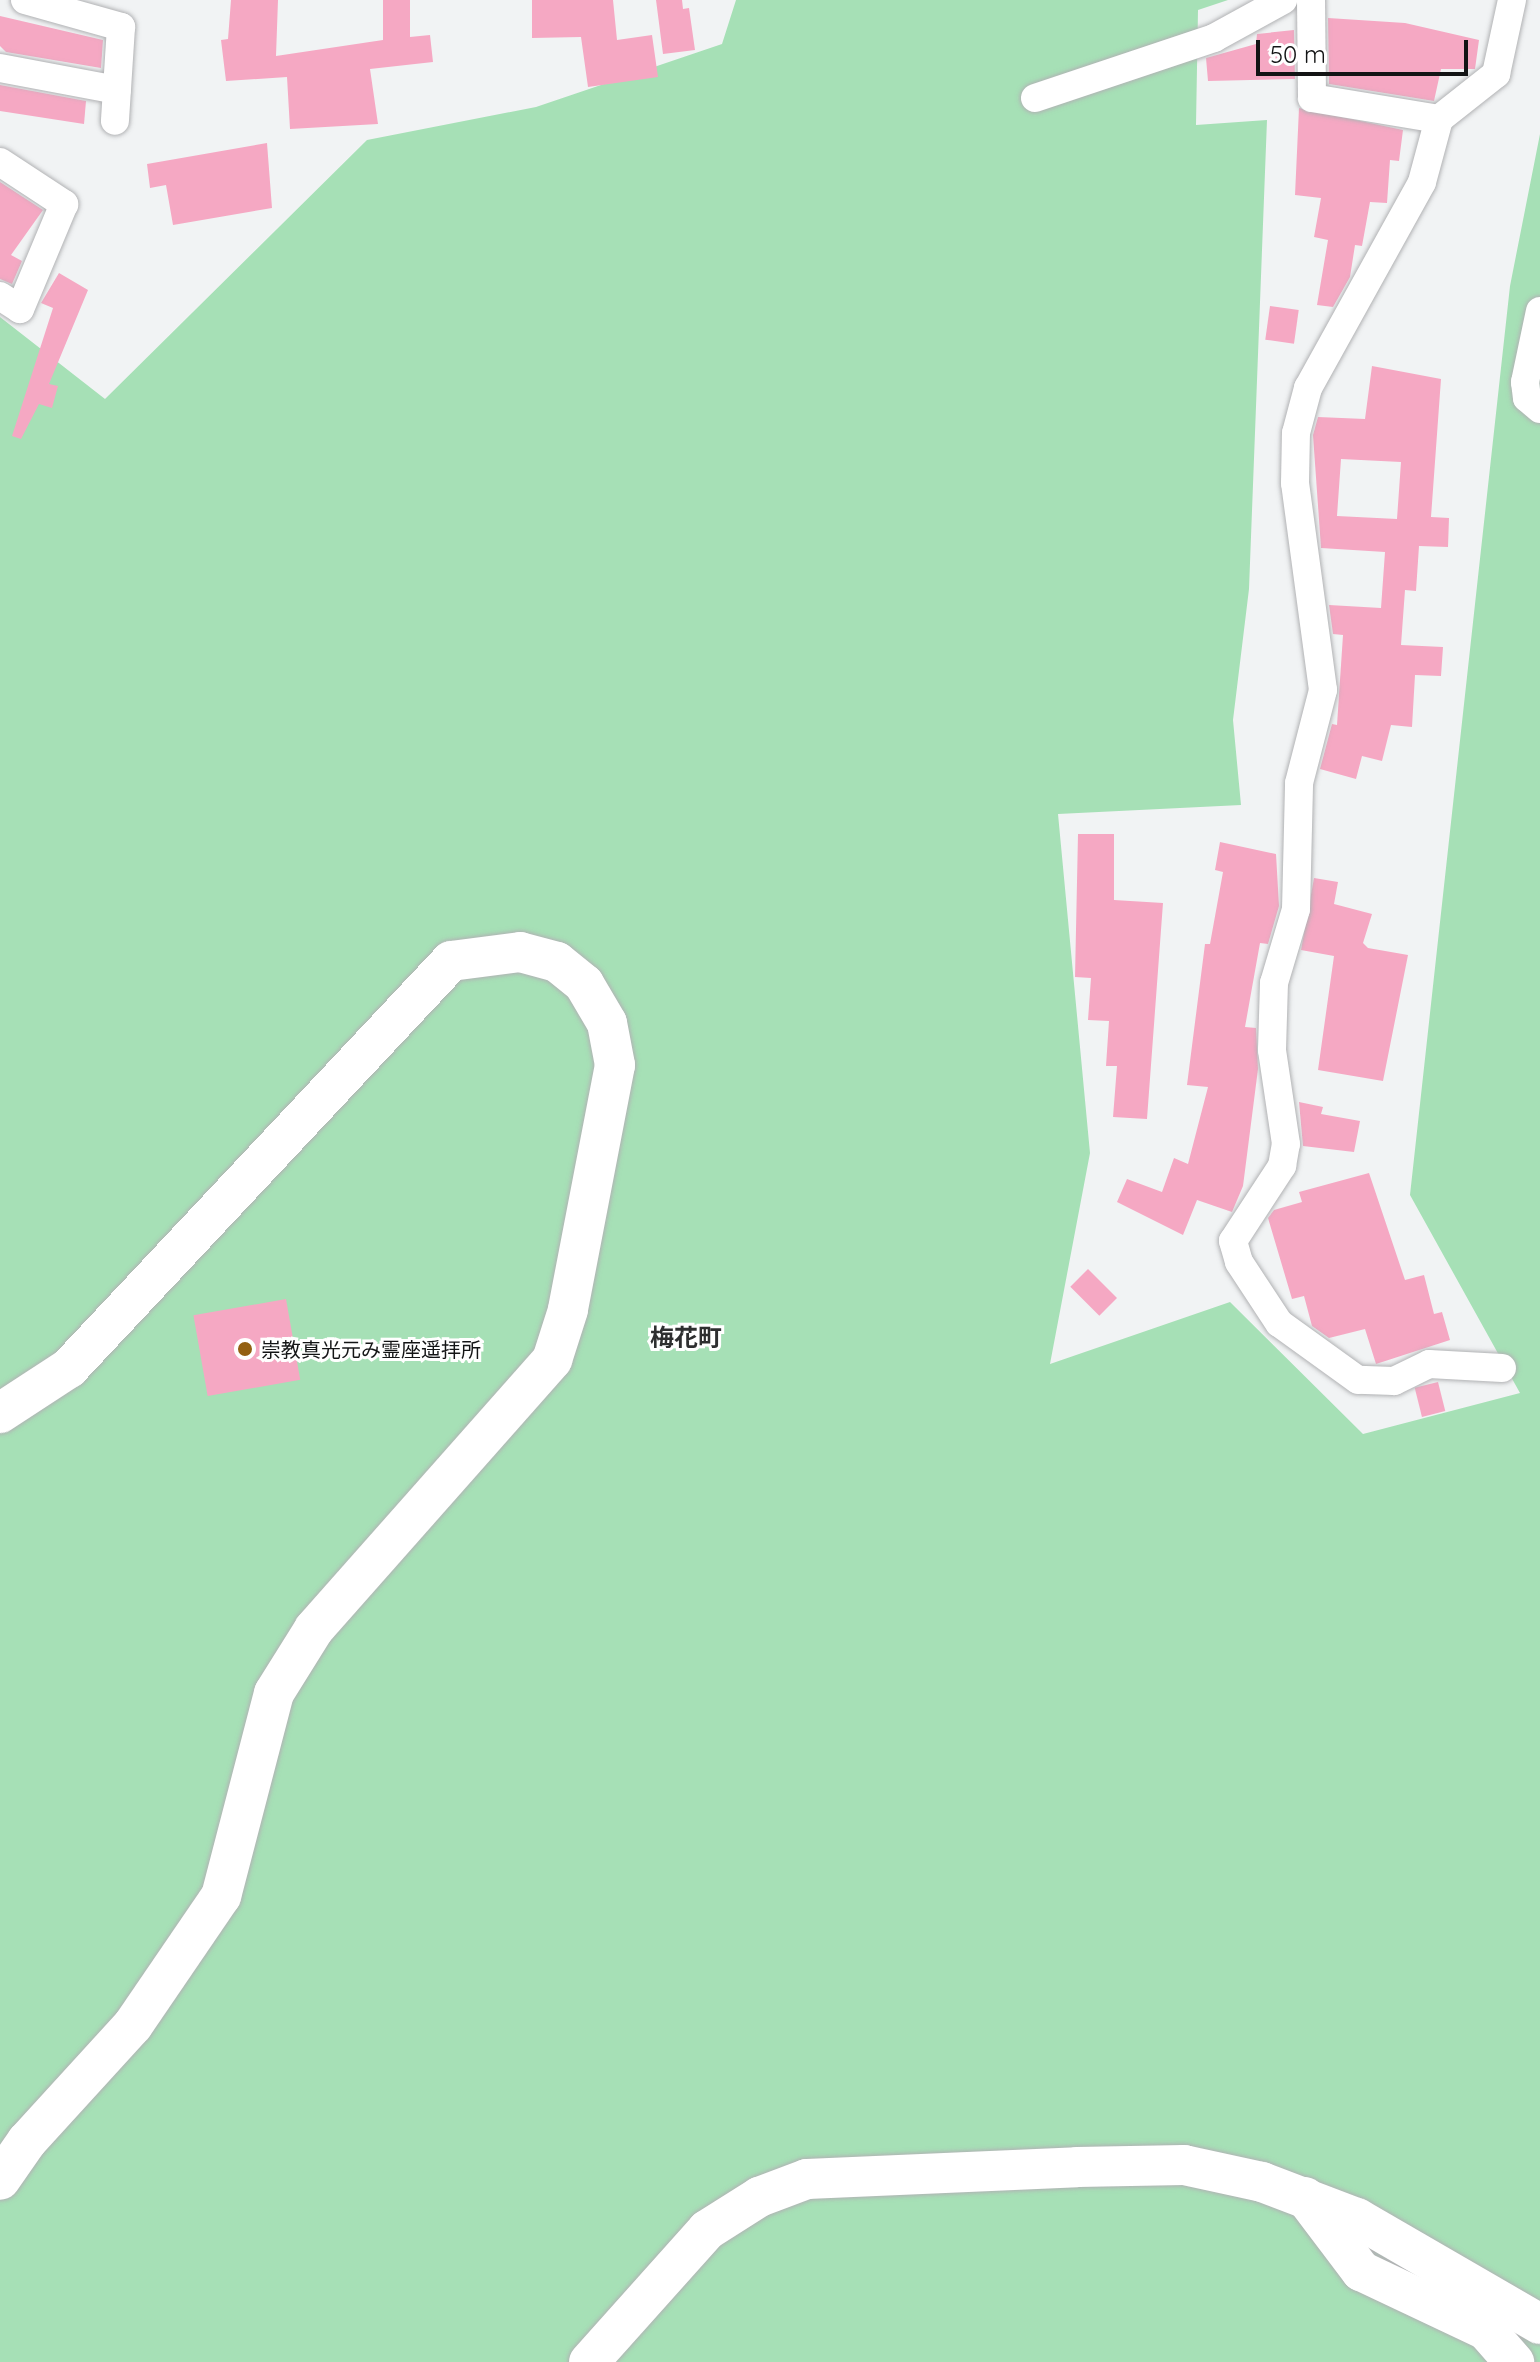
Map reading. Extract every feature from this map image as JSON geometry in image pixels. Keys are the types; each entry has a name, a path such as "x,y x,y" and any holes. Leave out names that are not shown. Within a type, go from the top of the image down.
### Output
{"street":[{"path":"25,0 121,27 115,121"},
{"path":"1035,98 1214,38 1283,0"},
{"path":"1311,0 1312,98 1439,119"},
{"path":"1502,1368 1429,1364 1394,1381 1358,1380 1279,1323 1239,1262 1233,1241 1282,1166 1286,1144 1272,1050 1274,983 1296,909 1299,783 1323,690 1295,483 1296,433 1308,388 1422,182 1439,119 1496,74 1512,0"},
{"path":"0,68 117,90"},
{"path":"0,162 64,204 20,309 0,296"},
{"path":"1540,311 1525,382 1527,398 1540,409"},
{"path":"0,1413 69,1368 451,961 520,952 557,962 584,984 607,1023 615,1065 568,1310 552,1360 314,1629 274,1693 221,1896 133,2025 27,2141 0,2180"},
{"path":"589,2362 707,2230 759,2197 807,2179 1184,2165 1305,2197 1357,2218 1540,2324"},
{"path":"1305,2197 1361,2271 1486,2330 1514,2362"}],"green space":[{"path":"736,0 1228,0 1198,10 1196,125 1267,120 1249,589 1233,720 1241,805 1058,814 1090,1153 1050,1364 1230,1302 1363,1434 1520,1393 1410,1195 1510,286 1540,134 1540,2362 0,2362 0,317 105,399 367,140 536,107 722,44"}],"building":[{"path":"231,0 278,0 276,56 383,40 383,0 410,0 410,37 430,35 433,62 370,69 378,124 290,129 287,77 226,81 221,40 228,39"},
{"path":"532,0 613,0 617,40 652,35 658,77 588,87 581,37 532,38"},
{"path":"656,0 682,0 683,9 689,8 695,50 663,54"},
{"path":"0,16 103,40 101,68 6,52 0,46"},
{"path":"1328,18 1405,23 1479,40 1475,69 1441,69 1434,101 1329,84"},
{"path":"1294,30 1295,79 1208,81 1206,58 1256,44 1257,34"},
{"path":"0,85 86,101 84,124 0,111"},
{"path":"1299,108 1403,130 1399,161 1390,160 1387,203 1370,202 1362,246 1355,245 1350,277 1333,307 1317,305 1328,240 1314,237 1321,198 1295,195"},
{"path":"267,143 272,208 173,225 166,185 150,188 147,164"},
{"path":"0,182 43,210 11,255 22,261 12,284 0,279"},
{"path":"59,273 88,290 49,384 58,386 52,408 39,404 21,439 12,436 53,308 41,303"},
{"path":"1270,306 1299,310 1294,344 1265,340"},
{"path":"1372,366 1441,379 1431,517 1449,518 1448,547 1419,546 1416,591 1405,590 1401,645 1443,647 1441,676 1415,675 1412,727 1391,725 1382,761 1362,756 1356,779 1320,769 1332,724 1337,725 1343,635 1333,634 1329,605 1381,608 1385,552 1321,548 1313,435 1318,417 1365,419","holes":["1341,459 1401,462 1397,519 1337,516"]},
{"path":"1078,834 1114,834 1114,900 1163,903 1147,1119 1113,1117 1117,1066 1106,1066 1109,1021 1088,1020 1091,978 1075,977"},
{"path":"1220,842 1276,854 1279,906 1268,944 1260,943 1245,1027 1256,1028 1258,1069 1243,1186 1232,1212 1197,1200 1183,1235 1117,1202 1127,1179 1162,1192 1174,1158 1188,1164 1208,1087 1187,1085 1205,944 1210,944 1223,872 1215,870"},
{"path":"1314,878 1338,882 1334,904 1372,914 1363,943 1368,948 1408,955 1383,1081 1318,1070 1334,956 1301,950"},
{"path":"1299,1102 1323,1107 1321,1114 1360,1121 1354,1152 1303,1146"},
{"path":"1369,1173 1405,1280 1424,1275 1434,1314 1442,1312 1450,1340 1376,1364 1365,1329 1329,1338 1312,1326 1304,1296 1292,1299 1268,1218 1274,1210 1302,1202 1299,1192"},
{"path":"1088,1269 1117,1298 1099,1316 1070,1287"},
{"path":"286,1299 300,1380 208,1396 193,1315"},
{"path":"1438,1382 1445,1411 1422,1417 1415,1388"}],"place":[{"name":"崇教真光元み霊座遥拝所","path":"245,1349"}],"district":[{"name":"梅花町","path":"686,1338"}]}
